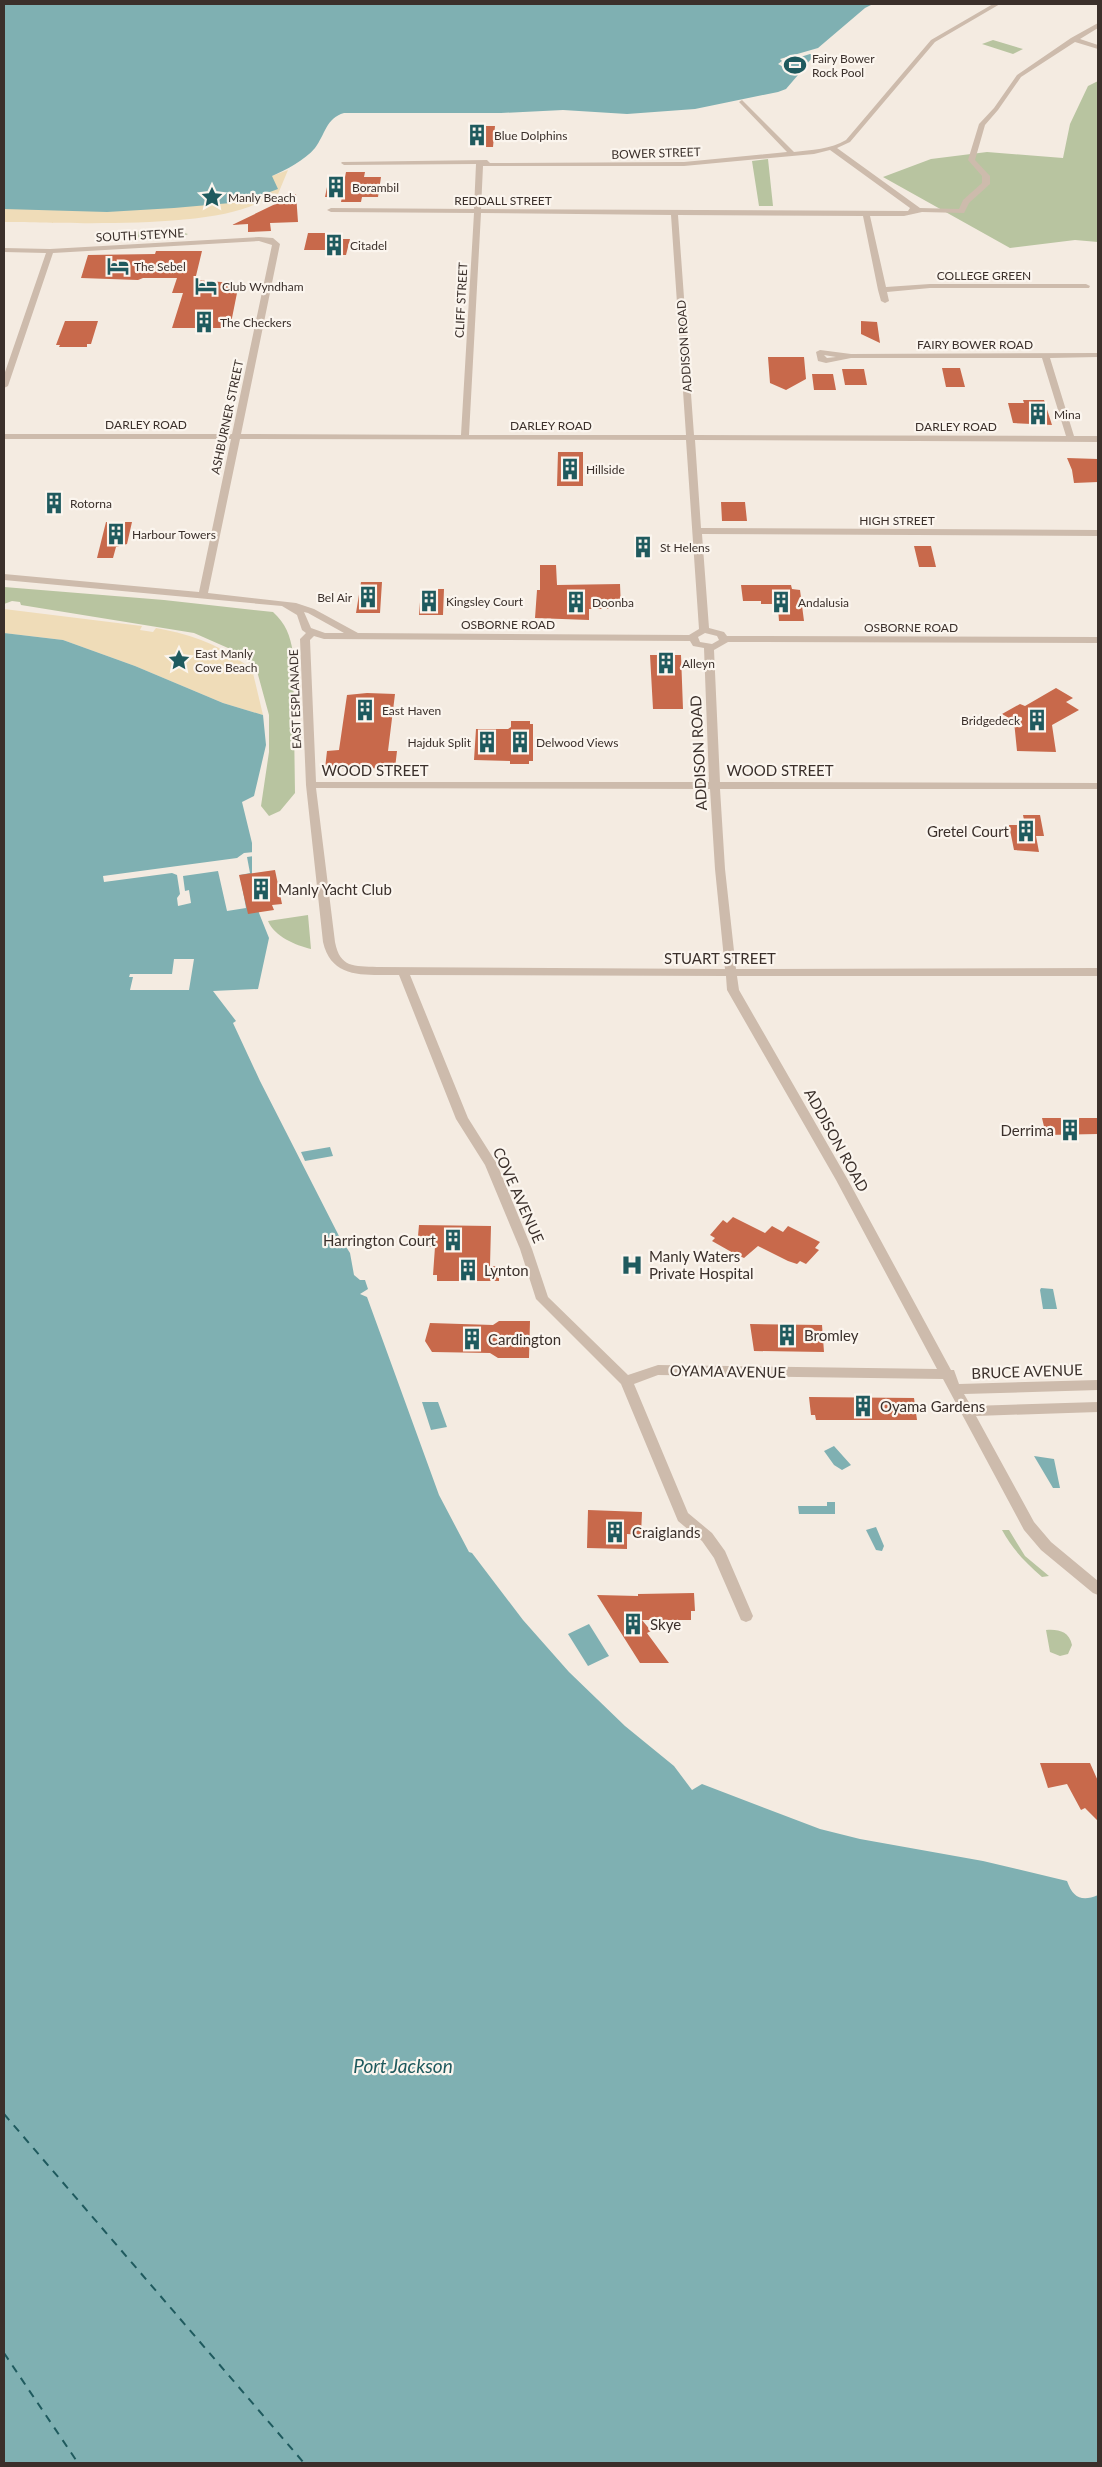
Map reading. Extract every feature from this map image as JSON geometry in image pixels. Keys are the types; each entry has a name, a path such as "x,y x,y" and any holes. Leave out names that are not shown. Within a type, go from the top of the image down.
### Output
{"street":[{"name":"BOWER STREET","path":"344,163 652,166 832,148 848,141 933,41 997,4"},
{"path":"1073,40 1098,25"},
{"path":"1073,40 1098,47"},
{"name":"REDDALL STREET","path":"674,212 694,208 898,208 919,211 961,211 966,202 986,184 986,176 971,160 982,124 996,109 1019,76 1073,40"},
{"path":"742,102 790,152"},
{"path":"832,148 919,211"},
{"name":"CLIFF STREET","path":"465,437 480,163"},
{"name":"REDDALL STREET","path":"331,210 674,212 693,214 904,214 919,211"},
{"name":"ADDISON ROAD","path":"674,212 704,630"},
{"path":"866,214 885,301"},
{"name":"SOUTH STEYNE","path":"4,250 50,251 259,239 270,240 276,244"},
{"name":"ASHBURNER STREET","path":"204,596 235,436 276,244"},
{"path":"4,386 50,251"},
{"name":"COLLEGE GREEN","path":"882,290 930,286 1086,286"},
{"path":"1045,355 1071,439"},
{"name":"FAIRY BOWER ROAD","path":"851,356 1098,355"},
{"name":"DARLEY ROAD","path":"4,435 1098,439"},
{"name":"HIGH STREET","path":"696,531 1098,533"},
{"path":"4,577 284,604"},
{"name":"EAST ESPLANADE","path":"284,604 301,614 307,630 312,633 305,639 311,785 329,942 336,961 342,966"},
{"name":"OSBORNE ROAD","path":"284,604 311,611 354,635"},
{"path":"704,630 718,632 724,639 718,646 710,648 696,644 692,638 696,633 704,630"},
{"name":"OSBORNE ROAD","path":"312,633 324,636 692,638"},
{"name":"OSBORNE ROAD","path":"724,639 1098,640"},
{"name":"ADDISON ROAD","path":"710,648 713,760 720,869 733,990 842,1180 949,1374 1029,1526 1046,1546 1098,1590"},
{"name":"WOOD STREET","path":"311,785 1098,786"},
{"name":"STUART STREET","path":"342,966 362,970 403,971 1097,975"},
{"name":"COVE AVENUE","path":"403,971 462,1119 491,1164 526,1249 542,1299 554,1314 626,1381"},
{"name":"OYAMA AVENUE","path":"626,1381 658,1370 949,1374"},
{"path":"626,1381 682,1516 707,1537 720,1555 746,1616"},
{"name":"BRUCE AVENUE","path":"956,1389 1098,1385"},
{"path":"968,1411 1098,1407"}],"green space":[{"path":"993,40 1023,49 1013,54 982,44"},
{"path":"1098,81 1098,242 1075,240 1010,248 883,177 931,159 987,152 1063,158 1070,124 1088,86"},
{"path":"768,159 773,206 759,206 752,161"},
{"path":"177,231 188,234 184,236 125,239 120,236 130,232"},
{"path":"4,587 164,600 273,612 287,630 293,653 295,793 280,811 269,816 261,806 269,752 269,715 254,666 228,648 194,633 21,605 20,602 12,601 4,604"},
{"path":"308,915 311,949 292,943 280,936 268,921"},
{"path":"1002,1530 1009,1530 1025,1556 1049,1576 1042,1577 1030,1566 1015,1550"},
{"path":"1046,1630 1055,1630 1066,1634 1071,1640 1072,1645 1068,1654 1060,1656 1050,1652"}],"sand":[{"name":"Manly Beach","path":"288,170 278,194 270,193 252,205 223,214 145,222 4,222 4,209 258,181"},
{"name":"East Manly Cove Beach","path":"4,609 142,626 140,630 153,632 156,628 184,634 207,642 252,669 263,715 223,703 135,666 63,640 4,633"}],"water":[{"path":"4,4 873,4 865,8 818,48 780,59 782,61 778,64 798,75 786,89 778,92 695,109 627,114 563,110 501,113 344,113 333,119 315,148 306,157 272,176 278,189 242,202 107,212 4,209"},
{"name":"Fairy Bower Rock Pool","path":"810,54 814,56 799,72 781,63"},
{"name":"Port Jackson","path":"4,633 63,640 135,666 223,703 263,715 266,745 254,796 242,802 252,843 252,875 259,913 269,938 258,989 213,991 236,1021 233,1023 260,1081 339,1236 350,1253 354,1275 360,1280 365,1280 368,1289 360,1294 367,1297 439,1495 469,1552 472,1553 523,1620 569,1672 625,1726 674,1766 692,1790 702,1784 820,1829 860,1839 983,1861 1067,1881 1075,1895 1079,1897 1087,1898 1098,1895 1098,2463 4,2463"},
{"path":"330,1147 333,1156 305,1161 301,1152"},
{"path":"1041,1288 1053,1289 1057,1309 1043,1309"},
{"path":"422,1402 438,1402 447,1427 431,1430"},
{"path":"834,1446 851,1465 842,1470 834,1465 824,1451"},
{"path":"1034,1456 1054,1459 1060,1488 1053,1488"},
{"path":"827,1502 835,1502 835,1514 799,1514 798,1506 827,1506"},
{"path":"876,1527 884,1546 882,1551 876,1550 866,1530"},
{"path":"589,1624 609,1656 588,1666 568,1634"}],"pier":[{"path":"254,852 254,856 247,857 250,873 240,875 246,908 227,911 218,871 183,876 185,891 189,890 191,903 178,906 177,898 180,894 177,875 172,873 104,882 103,876 237,858 244,853"},
{"path":"174,959 194,959 189,990 130,990 133,977 129,977 130,974 172,974"}],"building":[{"name":"Blue Dolphins","path":"479,126 495,126 493,147 475,147 477,128"},
{"name":"Borambil","path":"346,172 365,172 364,177 381,177 378,197 362,197 361,202 341,202 342,197 325,197 329,177 345,177"},
{"path":"296,194 298,222 270,223 271,231 248,232 248,224 232,225"},
{"name":"Citadel","path":"308,233 339,233 338,239 350,239 346,255 326,255 327,250 304,250"},
{"path":"156,251 202,251 195,280 234,283 234,286 238,288 230,328 172,328 183,293 172,293 177,278 143,278 138,280 81,278 88,255 155,254"},
{"path":"65,321 98,321 91,344 87,344 87,347 59,347 60,345 56,345"},
{"path":"861,321 877,322 880,343 861,334"},
{"path":"768,357 804,357 806,379 786,390 770,383"},
{"path":"942,368 960,368 965,387 946,387"},
{"path":"842,369 864,369 867,385 845,385"},
{"path":"812,374 833,374 836,390 814,390"},
{"name":"Mina","path":"1023,400 1044,400 1052,425 1013,423 1008,403 1024,403"},
{"name":"Hillside","path":"558,452 583,452 583,486 557,486"},
{"path":"1067,458 1098,459 1098,482 1074,483 1072,470"},
{"path":"721,502 745,502 747,521 722,521"},
{"name":"Harbour Towers","path":"106,522 132,522 127,544 116,547 113,558 97,558"},
{"path":"914,546 931,546 936,567 919,567"},
{"path":"540,565 556,565 557,585 620,584 621,609 589,609 589,620 535,618 537,590 540,590"},
{"name":"Bel Air","path":"361,582 382,582 380,613 356,613"},
{"name":"Andalusia","path":"741,585 791,585 792,589 800,590 804,621 779,621 778,608 774,608 774,604 761,604 761,601 743,601"},
{"name":"Kingsley Court","path":"421,589 444,589 443,615 419,615"},
{"path":"650,655 681,655 683,709 653,709"},
{"name":"Bridgedeck","path":"1056,688 1073,698 1066,702 1079,710 1052,725 1056,752 1017,751 1014,721 1002,714 1020,704 1025,706"},
{"path":"367,693 395,694 388,751 397,751 395,768 325,769 327,751 339,750 347,695"},
{"path":"511,721 530,721 530,724 533,724 533,761 529,761 529,764 510,764 510,761 474,760 476,729 508,729 511,727"},
{"name":"Gretel Court","path":"1023,815 1040,815 1044,836 1036,836 1039,852 1014,850 1009,825 1025,825"},
{"name":"Manly Yacht Club","path":"275,870 282,904 272,905 274,910 248,914 239,875"},
{"name":"Derrima","path":"1042,1118 1098,1118 1098,1134 1046,1135"},
{"path":"733,1217 765,1233 772,1226 783,1232 788,1226 820,1242 815,1248 819,1250 806,1264 800,1261 797,1264 788,1261 758,1246 744,1258 712,1241 715,1238 710,1235 723,1220 727,1223"},
{"path":"419,1225 491,1226 490,1266 499,1266 499,1281 437,1281 437,1275 433,1275 435,1247 417,1247"},
{"name":"Cardington","path":"499,1321 530,1321 529,1358 498,1358 490,1353 432,1352 425,1341 430,1323 493,1325"},
{"name":"Bromley","path":"750,1324 822,1325 824,1352 754,1351"},
{"name":"Oyama Gardens","path":"809,1397 914,1398 917,1420 816,1420 815,1415 811,1415"},
{"name":"Craiglands","path":"588,1510 642,1512 641,1535 627,1534 627,1549 587,1548"},
{"name":"Skye","path":"694,1593 695,1611 691,1611 691,1620 642,1620 651,1631 647,1633 669,1663 640,1663 597,1595 638,1596 638,1594"},
{"path":"1040,1763 1090,1763 1098,1781 1098,1821 1085,1808 1081,1810 1067,1784 1048,1788"}],"ferry route":[{"path":"4,2114 304,2463"},
{"path":"4,2353 78,2463"}],"place":[{"name":"Fairy Bower Rock Pool","path":"795,65"},
{"name":"Blue Dolphins","path":"477,135"},
{"name":"Borambil","path":"336,187"},
{"name":"Manly Beach","path":"212,197"},
{"name":"Citadel","path":"334,245"},
{"name":"The Sebel","path":"118,266"},
{"name":"Club Wyndham","path":"206,286"},
{"name":"The Checkers","path":"204,322"},
{"name":"Mina","path":"1038,414"},
{"name":"Hillside","path":"570,469"},
{"name":"Rotorna","path":"54,503"},
{"name":"Harbour Towers","path":"116,534"},
{"name":"St Helens","path":"643,547"},
{"name":"Bel Air","path":"368,597"},
{"name":"Kingsley Court","path":"429,601"},
{"name":"Doonba","path":"576,602"},
{"name":"Andalusia","path":"781,602"},
{"name":"East Manly Cove Beach","path":"179,660"},
{"name":"Alleyn","path":"666,663"},
{"name":"East Haven","path":"365,710"},
{"name":"Bridgedeck","path":"1037,720"},
{"name":"Hajduk Split","path":"487,742"},
{"name":"Delwood Views","path":"520,742"},
{"name":"Gretel Court","path":"1026,831"},
{"name":"Manly Yacht Club","path":"261,889"},
{"name":"Derrima","path":"1070,1130"},
{"name":"Harrington Court","path":"453,1240"},
{"name":"Manly Waters Private Hospital","path":"632,1265"},
{"name":"Lynton","path":"468,1270"},
{"name":"Bromley","path":"787,1335"},
{"name":"Cardington","path":"472,1339"},
{"name":"Oyama Gardens","path":"863,1406"},
{"name":"Craiglands","path":"615,1532"},
{"name":"Skye","path":"633,1624"}]}
